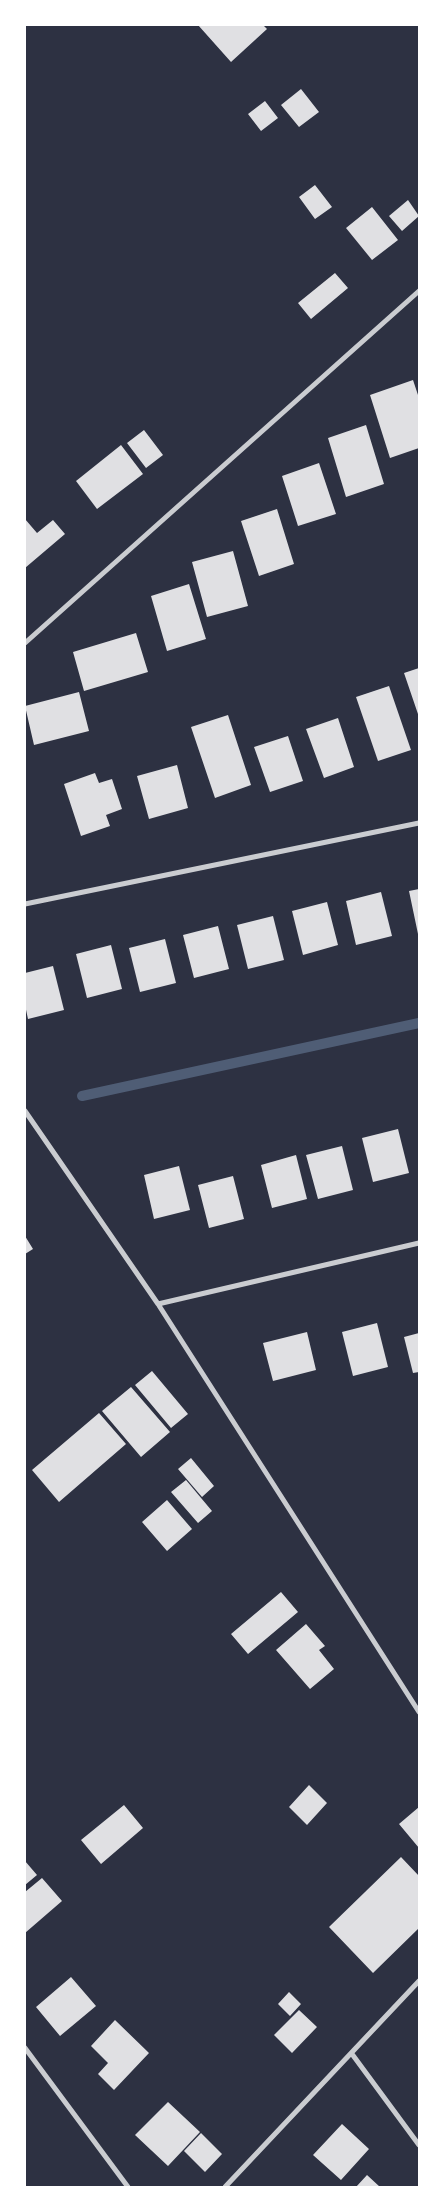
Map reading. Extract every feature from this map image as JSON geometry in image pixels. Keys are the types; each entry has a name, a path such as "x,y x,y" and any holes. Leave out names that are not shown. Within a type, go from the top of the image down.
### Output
{"street":[{"path":"25,643 419,291"},
{"path":"25,904 419,823"},
{"path":"25,1111 158,1304 419,1712"},
{"path":"158,1304 419,1243"},
{"path":"225,2187 419,1981"},
{"path":"25,2048 128,2187"},
{"path":"352,2054 419,2145"}],"building":[{"path":"198,25 263,25 267,29 231,62"},
{"path":"301,89 319,112 299,127 281,105"},
{"path":"265,101 278,118 261,131 248,114"},
{"path":"315,185 332,207 315,219 299,197"},
{"path":"408,200 419,216 402,231 389,216"},
{"path":"372,207 398,240 372,260 346,228"},
{"path":"335,273 348,288 311,319 298,303"},
{"path":"413,380 419,398 419,448 390,458 370,395"},
{"path":"366,425 384,484 346,497 328,438"},
{"path":"144,430 163,455 146,468 127,443"},
{"path":"121,445 143,474 97,509 76,481"},
{"path":"319,463 336,514 298,526 282,476"},
{"path":"277,509 294,564 259,576 241,521"},
{"path":"25,519 37,533 53,520 65,534 25,568"},
{"path":"233,551 248,606 207,617 192,562"},
{"path":"189,584 206,639 167,651 151,596"},
{"path":"136,633 148,672 84,691 73,652"},
{"path":"419,668 419,717 404,673"},
{"path":"389,686 411,750 378,761 356,697"},
{"path":"79,692 89,731 34,745 25,706"},
{"path":"228,715 251,785 215,798 191,727"},
{"path":"338,718 354,767 324,778 306,729"},
{"path":"288,736 303,781 270,792 254,747"},
{"path":"177,765 188,808 149,819 137,776"},
{"path":"95,773 99,783 112,779 122,809 106,815 110,826 81,836 64,784"},
{"path":"419,889 419,934 418,934 409,891"},
{"path":"381,892 392,936 356,945 346,901"},
{"path":"327,902 338,945 303,955 292,911"},
{"path":"273,916 284,960 248,969 237,925"},
{"path":"218,926 229,969 194,978 183,935"},
{"path":"165,939 176,983 140,992 129,948"},
{"path":"111,945 122,989 87,998 76,954"},
{"path":"53,966 64,1010 28,1019 25,1005 25,973"},
{"path":"398,1129 409,1173 373,1182 362,1138"},
{"path":"342,1146 353,1190 318,1199 306,1155"},
{"path":"296,1155 307,1199 272,1208 261,1165"},
{"path":"179,1166 190,1210 154,1219 144,1175"},
{"path":"233,1176 244,1219 209,1228 198,1185"},
{"path":"25,1236 33,1249 25,1254"},
{"path":"377,1323 388,1367 353,1376 342,1332"},
{"path":"307,1332 316,1370 273,1381 263,1343"},
{"path":"419,1333 419,1372 413,1373 404,1337"},
{"path":"152,1371 188,1414 171,1428 135,1385"},
{"path":"131,1387 170,1432 141,1457 102,1411"},
{"path":"99,1413 126,1444 59,1502 32,1470"},
{"path":"191,1458 214,1486 202,1497 178,1469"},
{"path":"186,1480 212,1511 198,1523 171,1492"},
{"path":"167,1500 192,1529 167,1551 142,1522"},
{"path":"281,1592 298,1612 248,1654 231,1634"},
{"path":"306,1624 325,1646 319,1650 334,1669 310,1689 276,1650"},
{"path":"309,1785 327,1803 307,1825 289,1807"},
{"path":"124,1805 143,1828 101,1864 81,1840"},
{"path":"419,1807 419,1848 399,1824"},
{"path":"401,1857 419,1876 419,1928 373,1973 329,1927"},
{"path":"25,1861 37,1875 25,1885"},
{"path":"42,1878 62,1901 25,1933 25,1892"},
{"path":"71,1977 96,2006 60,2036 36,2007"},
{"path":"289,1992 301,2004 290,2016 278,2004"},
{"path":"299,2010 317,2027 292,2053 274,2035"},
{"path":"115,2020 149,2053 114,2090 98,2074 108,2063 91,2046"},
{"path":"168,2102 200,2132 168,2166 135,2135"},
{"path":"342,2124 369,2149 341,2180 313,2155"},
{"path":"201,2133 222,2154 205,2172 184,2151"},
{"path":"367,2175 380,2187 356,2187"}],"waterway":[{"path":"82,1096 419,1023"}]}
